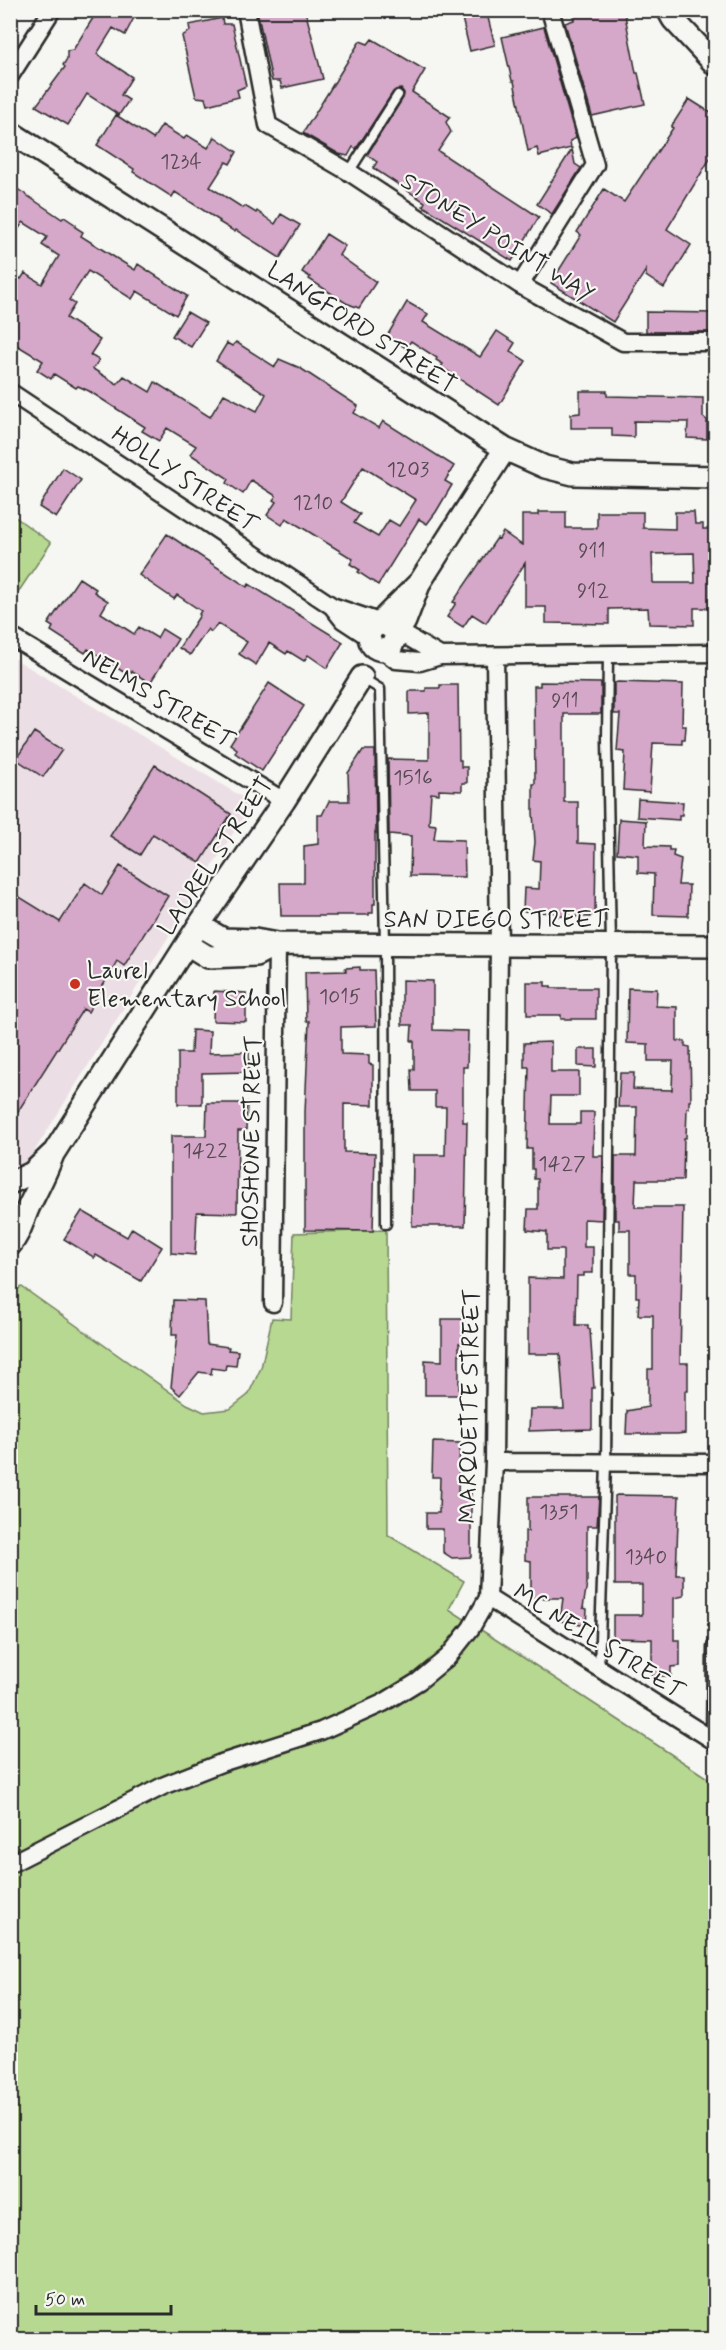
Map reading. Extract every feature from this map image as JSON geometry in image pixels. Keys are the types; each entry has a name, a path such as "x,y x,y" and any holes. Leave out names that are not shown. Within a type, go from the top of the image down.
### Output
{"street":[{"path":"10,76 52,10"},
{"name":"STONEY POINT WAY","path":"246,10 268,125 350,172 520,285 623,342 716,342"},
{"path":"520,285 595,165 550,10"},
{"path":"668,10 673,19 716,65"},
{"name":"LANGFORD STREET","path":"10,132 505,449 545,467 573,474 716,477"},
{"name":"HOLLY STREET","path":"10,392 381,638 396,660 420,662 440,656 716,653"},
{"name":"LAUREL STREET","path":"53,1154 187,944 284,801 362,678 381,638 405,621 420,582 505,449"},
{"name":"NELMS STREET","path":"10,636 284,801"},
{"name":"HOLLY STREET","path":"381,638 408,637 440,656"},
{"name":"MARQUETTE STREET","path":"10,1864 165,1785 221,1763 321,1731 383,1703 419,1681 448,1657 471,1628 488,1598 494,1462 499,945 495,657"},
{"name":"SAN DIEGO STREET","path":"199,926 223,939 255,940 277,944 716,946"},
{"name":"SAN DIEGO STREET","path":"187,944 208,957 256,955 277,944"},
{"name":"SHOSHONE STREET","path":"273,1303 277,944"},
{"path":"10,1183 32,1173 53,1154"},
{"path":"10,1245 16,1239 30,1205 42,1184 53,1154"},
{"path":"494,1462 716,1463"},
{"name":"MC NEIL STREET","path":"488,1598 715,1742"},
{"path":"715,1742 716,1647"}],"lane":[{"path":"350,172 398,95"},
{"path":"599,1669 606,1464 611,945 607,741 608,654"},
{"path":"362,678 380,688 385,944 386,1224"}],"shaded area":[{"name":"Laurel Elementary School","path":"10,656 252,803 25,1166 10,1172"}],"green space":[{"path":"11,514 51,543 11,603"},
{"path":"386,1230 388,1535 464,1581 449,1609 715,1783 715,2339 11,2340 11,1291 22,1287 187,1404 204,1412 230,1409 248,1395 261,1368 272,1318 291,1319 294,1233"}],"building":[{"path":"98,10 138,10 125,35 113,28 97,54 132,77 121,95 129,100 119,115 87,94 68,125 36,106 65,67 63,65 67,59 67,51 73,50"},
{"path":"257,10 305,10 323,79 282,88 280,81 272,81"},
{"path":"460,10 486,10 495,45 470,51"},
{"path":"597,10 624,10 636,73 638,73 645,104 592,116 565,23 574,20 573,16"},
{"path":"222,18 223,24 232,24 246,86 237,90 239,97 207,105 205,98 196,97 182,36 190,31 189,25"},
{"path":"544,27 576,138 570,141 571,148 539,156 537,148 528,151 514,81 512,81 502,37"},
{"path":"372,39 425,70 412,92 450,117 446,122 451,132 438,151 539,217 512,261 423,206 425,202 373,168 377,162 367,155 403,98 404,93 401,89 393,92 356,149 353,147 348,156 339,154 303,133 360,41 368,44"},
{"path":"689,99 716,116 716,149 667,229 691,245 664,288 646,276 646,270 613,322 551,283 581,235 577,232 604,189 624,202 673,128 671,127"},
{"path":"116,115 153,139 162,125 184,139 187,135 208,148 215,137 237,152 230,164 226,162 210,187 243,208 245,206 256,213 257,211 275,224 281,214 300,225 280,258 219,222 175,192 172,197 97,145"},
{"path":"572,149 575,164 581,168 552,214 537,204"},
{"path":"10,184 62,219 64,217 76,225 75,227 83,232 81,236 111,255 135,270 138,264 187,296 176,315 137,291 132,299 88,271 69,300 75,304 66,318 100,340 90,355 99,360 93,369 117,384 124,376 150,392 155,382 210,417 224,394 257,411 266,394 216,361 227,343 232,346 236,342 275,367 279,359 300,368 358,406 354,413 379,428 383,421 454,466 445,481 452,485 427,524 419,519 378,585 350,564 353,559 286,518 282,525 267,515 276,502 273,500 276,496 251,480 243,494 227,483 229,479 190,454 196,446 167,428 159,441 142,431 145,427 89,391 78,386 76,388 54,374 51,379 37,370 43,361 10,341 10,272 21,279 25,273 42,284 59,256 42,245 47,237 23,222 10,243","holes":["363,467 416,500 399,526 389,520 378,537 354,523 360,514 341,502"]},
{"path":"326,234 345,246 339,255 376,282 359,308 346,303 302,272"},
{"path":"407,302 428,314 423,322 480,357 497,331 515,343 510,351 526,361 499,405 441,367 443,364 436,360 437,358 411,341 406,348 387,336"},
{"path":"187,312 206,323 191,347 172,336"},
{"path":"646,312 716,313 716,332 646,332"},
{"path":"580,391 607,391 607,396 703,398 703,417 707,420 707,439 687,438 688,422 634,421 634,437 612,436 612,428 571,428 571,414 580,413"},
{"path":"63,468 81,480 56,518 39,507"},
{"path":"538,512 566,512 566,528 597,528 597,512 643,512 643,528 675,529 675,512 694,512 695,524 703,524 703,529 714,529 715,608 694,608 694,625 649,624 648,608 609,609 609,624 546,623 546,607 525,607 525,563 486,623 472,614 463,627 447,617 456,603 453,602 497,538 499,539 503,532 522,545 522,515 538,515","holes":["694,553 695,583 653,583 652,554"]},
{"path":"167,534 247,587 249,584 343,642 327,668 308,655 304,661 288,651 286,654 269,643 256,665 239,654 247,642 218,624 211,632 208,629 190,655 179,648 201,611 177,595 174,599 139,575"},
{"path":"79,578 96,589 94,592 108,601 101,613 134,634 139,627 157,638 162,629 178,639 150,683 131,671 128,675 88,649 85,653 51,631 53,627 48,624"},
{"path":"540,682 601,683 601,714 564,714 564,802 578,802 578,843 596,844 595,915 590,915 590,917 555,916 555,913 523,911 524,888 539,889 540,861 533,860 535,842 533,784 535,784 534,686 540,686"},
{"path":"269,683 304,706 262,771 235,753 237,749 230,744"},
{"path":"614,683 683,684 682,726 686,726 685,740 682,740 682,744 653,743 650,792 623,790 625,752 617,751 620,714 614,714"},
{"path":"440,685 458,685 459,760 461,760 461,767 467,767 467,783 462,783 462,791 439,790 439,794 431,793 429,824 436,825 434,839 464,840 465,877 410,876 411,836 389,834 388,759 429,760 429,713 409,714 409,691 426,691 426,688 440,688"},
{"path":"34,732 62,750 43,777 16,759"},
{"path":"363,750 375,750 376,833 373,913 369,915 281,916 280,883 304,883 304,846 318,844 318,815 322,815 329,801 349,801 348,773"},
{"path":"155,765 231,814 200,863 153,834 140,855 110,836"},
{"path":"638,799 683,802 682,815 679,815 679,820 637,817"},
{"path":"619,819 646,821 645,846 669,847 669,850 674,850 673,856 681,859 678,885 689,885 688,916 653,915 654,874 638,873 638,855 617,853"},
{"path":"120,866 168,896 124,966 117,961 88,1012 83,1009 10,1124 10,891 60,922 85,883 102,895"},
{"path":"360,967 360,970 374,970 376,1026 341,1027 341,1054 369,1055 369,1064 373,1065 373,1105 344,1104 344,1152 375,1153 373,1231 305,1230 305,1112 309,1021 306,1021 305,972 346,971 345,968"},
{"path":"402,980 433,981 433,1030 468,1031 467,1067 463,1067 463,1122 467,1122 465,1226 412,1226 413,1155 445,1155 446,1107 435,1107 435,1091 412,1091 411,1069 414,1069 414,1041 411,1041 412,1025 402,1025"},
{"path":"527,982 545,982 545,986 551,986 551,988 596,988 596,1019 561,1019 561,1015 527,1015"},
{"path":"628,988 657,989 656,1006 677,1007 677,1041 685,1041 685,1046 690,1047 691,1101 687,1108 683,1180 636,1180 635,1207 683,1207 680,1363 688,1363 688,1391 685,1391 685,1433 677,1434 626,1434 627,1411 648,1407 648,1369 653,1369 653,1315 638,1315 639,1297 636,1297 636,1274 630,1274 630,1230 619,1230 619,1220 615,1220 615,1156 636,1156 637,1107 618,1107 620,1073 634,1073 633,1089 672,1090 673,1061 648,1061 648,1044 627,1043"},
{"path":"214,991 246,993 246,1022 213,1021"},
{"path":"192,1030 210,1031 209,1053 249,1052 249,1072 202,1073 202,1104 178,1104 178,1053 191,1053"},
{"path":"551,1042 551,1072 579,1072 579,1096 551,1096 550,1124 580,1124 580,1112 594,1112 593,1156 603,1156 602,1220 584,1219 584,1247 593,1247 593,1273 577,1276 576,1325 588,1325 590,1329 594,1388 592,1388 592,1429 529,1431 530,1409 564,1409 560,1354 528,1354 528,1278 563,1279 563,1250 547,1250 547,1232 527,1230 528,1209 538,1209 538,1179 534,1179 534,1169 532,1169 532,1149 527,1149 529,1067 524,1067 524,1043"},
{"path":"578,1049 596,1049 596,1067 578,1066"},
{"path":"207,1103 247,1103 246,1131 238,1131 237,1213 197,1212 195,1255 171,1253 171,1136 206,1136"},
{"path":"82,1211 127,1237 132,1228 162,1247 141,1281 96,1255 94,1258 64,1239"},
{"path":"173,1300 205,1301 207,1344 229,1347 228,1350 238,1351 236,1366 226,1365 225,1370 212,1368 211,1374 199,1372 180,1395 171,1387 177,1335 172,1335"},
{"path":"442,1319 464,1319 463,1344 459,1343 459,1395 425,1395 425,1360 442,1361"},
{"path":"433,1442 460,1443 458,1492 471,1493 471,1557 452,1558 443,1552 443,1529 426,1529 426,1513 439,1513 440,1477 432,1477"},
{"path":"615,1496 679,1496 676,1575 684,1575 684,1596 674,1598 674,1640 680,1640 680,1666 671,1667 671,1676 652,1676 652,1639 613,1638 613,1615 642,1615 642,1585 615,1585"},
{"path":"528,1497 599,1497 597,1526 587,1526 587,1583 583,1608 587,1609 586,1626 560,1621 563,1598 531,1598 531,1561 525,1560"}],"place":[{"name":"Laurel Elementary School","path":"75,984"}]}
